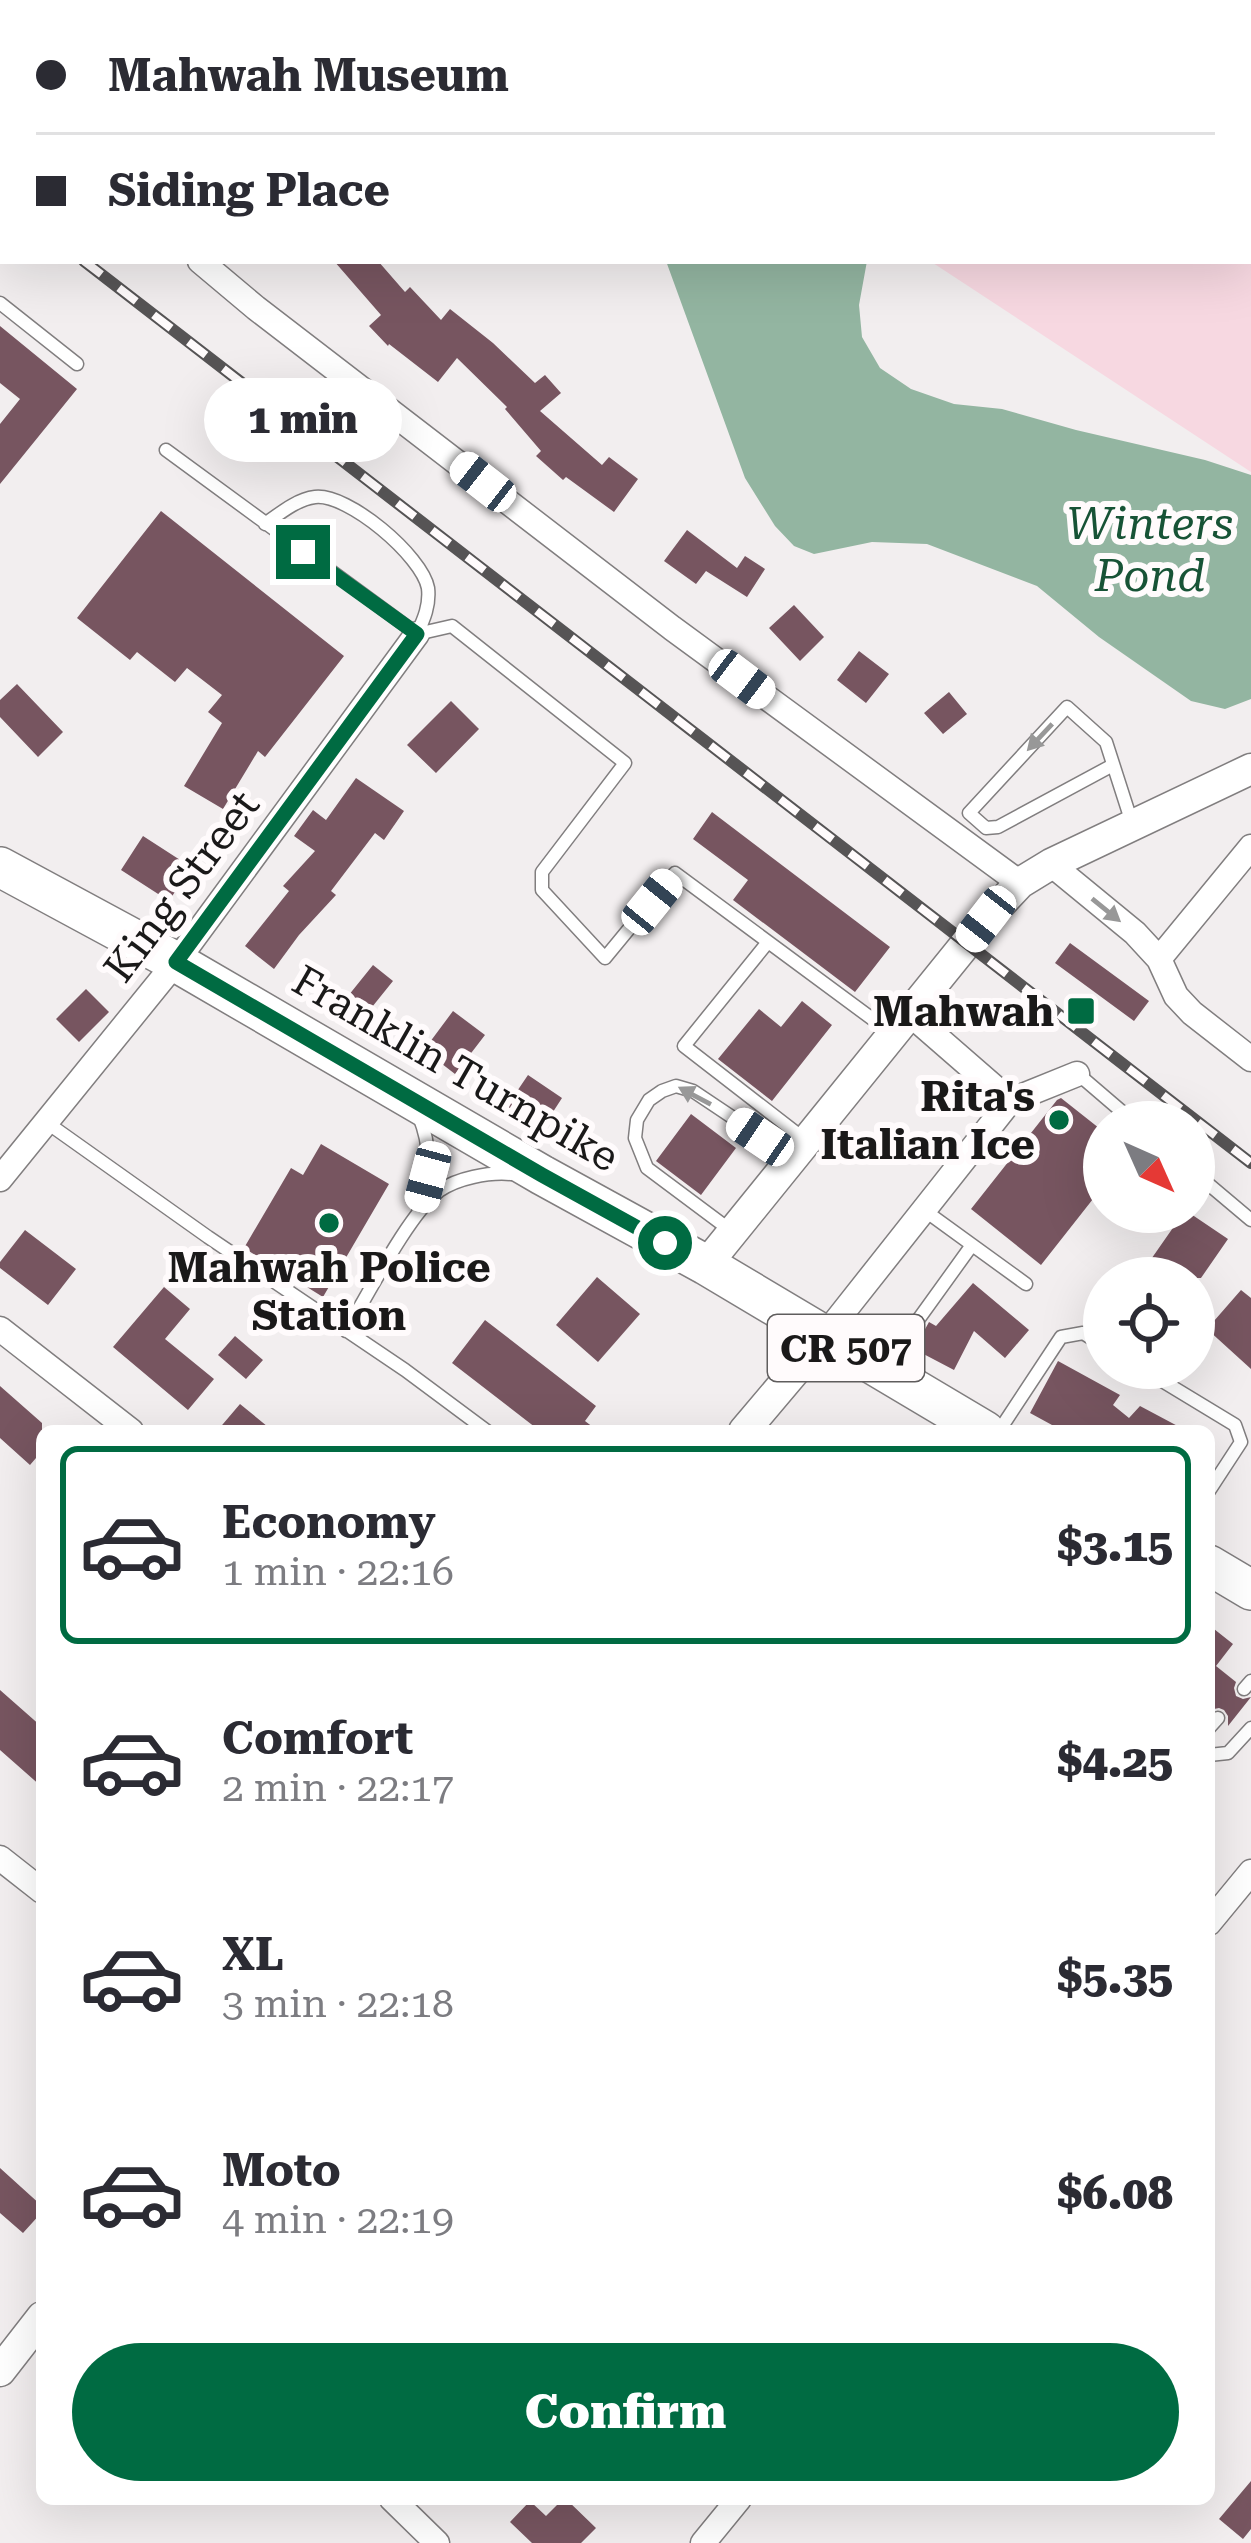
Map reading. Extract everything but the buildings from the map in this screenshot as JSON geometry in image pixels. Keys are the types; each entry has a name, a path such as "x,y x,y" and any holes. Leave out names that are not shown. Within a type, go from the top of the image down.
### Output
{"main road":[{"name":"Franklin Turnpike","path":"0,866 706,1265 975,1425"},
{"path":"1215,1569 1251,1590"}],"street":[{"path":"204,264 671,628 1020,883"},
{"name":"King Street","path":"0,1179 176,962 417,634"},
{"path":"706,1265 1020,883 1251,769"},
{"path":"1159,959 1251,847"},
{"path":"1051,864 1135,933 1159,959 1176,996 1251,1059"},
{"path":"902,1024 1010,1101"},
{"path":"749,1425 1010,1101 1077,1074"},
{"path":"0,1329 123,1425"},
{"path":"0,1858 36,1886"},
{"path":"1215,1916 1251,1872"},
{"path":"0,2371 36,2326"},
{"path":"398,2505 437,2543"},
{"path":"703,2543 734,2505"}],"lane":[{"path":"0,303 76,364"},
{"path":"166,450 417,634 452,626 625,763 542,872 542,890 605,958 675,873 768,942 902,1024"},
{"path":"265,524 316,497 354,511 403,548 423,574 428,610 417,634"},
{"path":"951,833 1067,707 1106,742 1132,824"},
{"path":"969,813 986,828 998,827 1113,765"},
{"path":"768,942 684,1046 801,1150"},
{"path":"1077,1074 1109,1101"},
{"path":"734,1232 647,1168 635,1138 637,1120 649,1100 676,1086 693,1091 801,1150"},
{"path":"413,1100 430,1154 418,1214"},
{"path":"46,1122 479,1425"},
{"path":"346,1331 418,1214 442,1189 494,1172 542,1175"},
{"path":"1215,1190 1251,1220"},
{"path":"924,1210 1026,1284"},
{"path":"898,1379 904,1339 972,1245"},
{"path":"1003,1425 1061,1336 1083,1333"},
{"path":"1176,1389 1235,1425 1241,1442 1215,1482"},
{"path":"1215,1754 1228,1753 1251,1728"}],"shaded area":[{"path":"935,264 1251,264 1251,472"}],"water":[{"name":"Winters Pond","path":"667,264 866,264 859,305 862,337 880,368 911,389 954,404 1002,409 1251,475 1251,699 1225,709 1191,701 1099,637 1037,586 927,544 872,542 814,554 794,546 775,526 745,478"}],"railway":[{"path":"88,264 1251,1163"}],"place":[{"name":"Mahwah","path":"1081,1011"},
{"name":"Rita's Italian Ice","path":"1059,1120"},
{"name":"Mahwah Police Station","path":"329,1223"}],"route":[{"path":"303,552 417,634 176,962 665,1243"}]}
